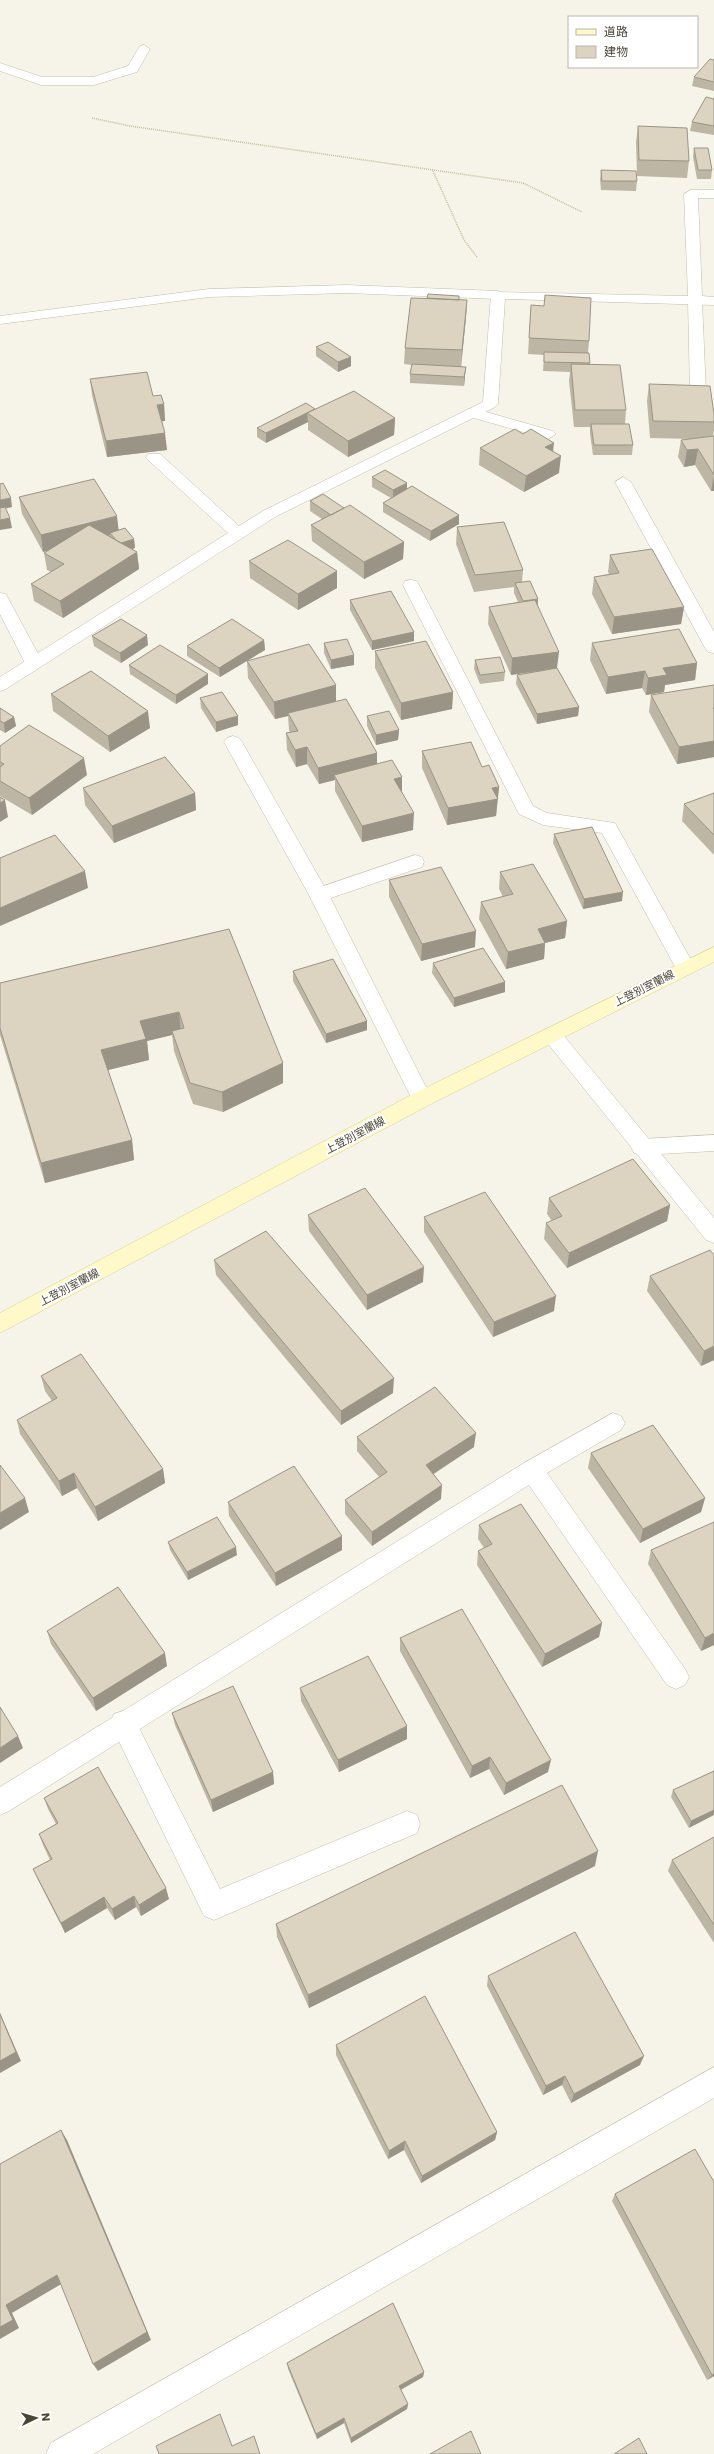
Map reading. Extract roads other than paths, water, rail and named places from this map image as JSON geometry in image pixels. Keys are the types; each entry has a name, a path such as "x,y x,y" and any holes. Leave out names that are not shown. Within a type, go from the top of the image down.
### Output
{"main road":[{"name":"上登別室蘭線","path":"0,1324 422,1099 685,967 714,954"}],"street":[{"path":"0,67 41,81 94,81 133,69 144,49"},
{"path":"698,394 691,194 714,194"},
{"path":"0,320 209,293 346,289 498,295 714,300"},
{"path":"0,685 269,514 490,404 498,295"},
{"path":"472,413 548,434"},
{"path":"154,457 237,534"},
{"path":"623,482 714,648"},
{"path":"411,585 526,810 543,819 608,827 685,967"},
{"path":"0,598 34,663"},
{"path":"233,742 319,895 422,1099"},
{"path":"319,895 415,862"},
{"path":"552,1035 714,1234"},
{"path":"642,1147 714,1143"},
{"path":"0,1802 123,1723 532,1470 613,1423"},
{"path":"532,1470 676,1677"},
{"path":"123,1723 214,1906 406,1824"},
{"path":"62,2454 714,2082"}]}
